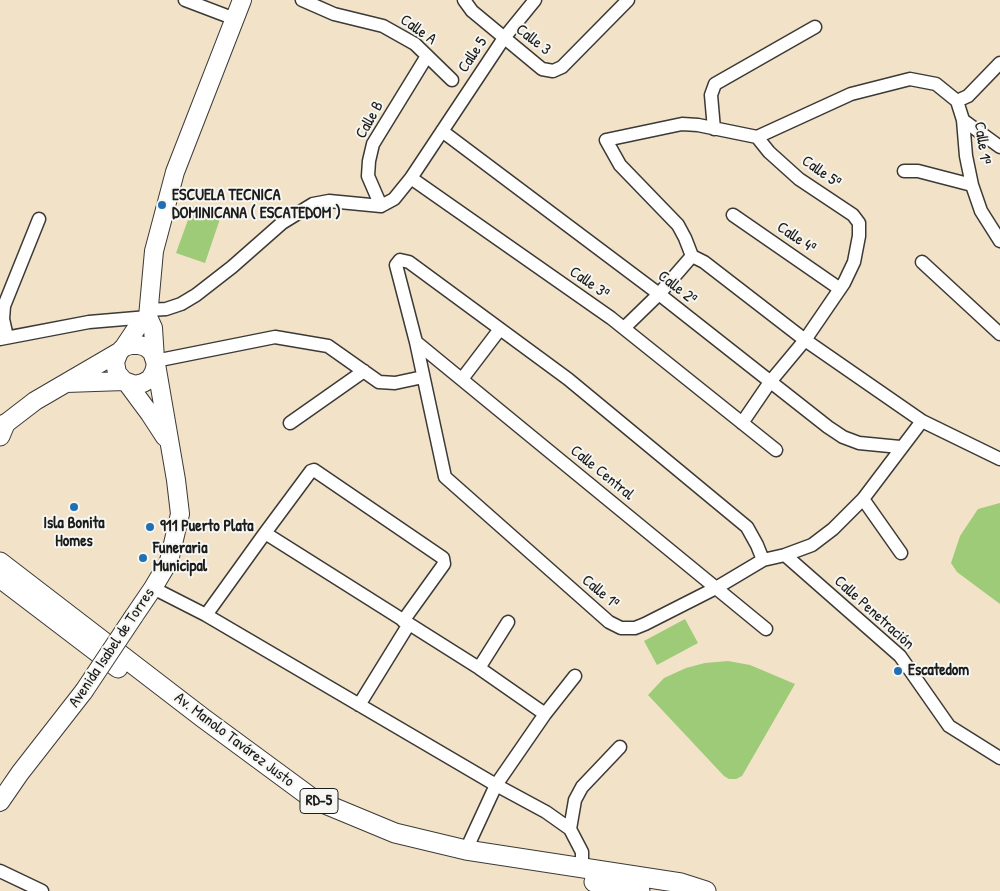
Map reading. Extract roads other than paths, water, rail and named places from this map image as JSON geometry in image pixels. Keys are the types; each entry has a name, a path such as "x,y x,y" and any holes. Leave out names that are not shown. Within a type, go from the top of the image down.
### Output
{"main road":[{"name":"Av. Manolo Tavárez Justo","path":"0,562 203,718 313,799 395,833 466,850 681,883 706,891"},
{"name":"Av. Manolo Tavárez Justo","path":"0,578 257,772 315,809 392,844 460,860 640,891"}],"street":[{"path":"185,0 235,19"},
{"name":"Avenida Isabel de Torres","path":"0,802 20,773 84,691 169,561 180,514 155,362 153,328 149,314 154,251 175,172 242,0"},
{"name":"Calle A","path":"302,0 334,14 383,26 415,44 452,80"},
{"name":"Calle 3","path":"464,0 472,11 542,69 553,71 562,67 628,0"},
{"name":"Calle 5","path":"381,206 394,199 411,178 504,38 535,0"},
{"path":"714,129 711,95 715,84 815,27"},
{"name":"Calle B","path":"381,206 368,176 373,144 427,56"},
{"path":"1000,63 968,96 957,101 936,84 910,79 851,94 757,137 698,125 682,124 606,140 620,164 678,225 686,238 692,256 704,262 805,340 922,421 1000,459"},
{"name":"Calle 1ª","path":"957,101 963,120 966,156 972,185 981,212 1000,241"},
{"path":"963,120 1000,147"},
{"name":"Calle 2ª","path":"442,131 659,294 843,437 859,443 900,447"},
{"name":"Calle 5ª","path":"757,137 769,152 798,179 853,215 859,223 859,236 854,262 840,289"},
{"path":"904,171 918,171 972,185"},
{"name":"Calle 3ª","path":"411,178 624,328 776,450"},
{"path":"39,219 4,306 3,338 89,322 149,314 181,304 196,295 232,267 282,223 313,204 329,201 381,206"},
{"name":"Calle 4ª","path":"732,215 840,289"},
{"path":"624,328 659,294 692,256"},
{"name":"Calle 1ª","path":"500,329 409,262 400,260 396,265 416,342 445,477 609,622 621,628 635,628 716,588 763,560 785,555 812,545 833,529 863,499 900,447 922,421"},
{"path":"922,262 1000,334"},
{"path":"742,423 770,382 805,340 840,289"},
{"path":"125,382 117,373 115,362 138,326 149,314"},
{"path":"462,379 500,329 568,378 747,527 763,560"},
{"path":"155,362 275,337 328,346 379,382 395,383 423,377"},
{"name":"Calle Central","path":"416,342 766,630"},
{"path":"2,429 35,401 132,344 146,347 152,352 155,362 154,372 150,379 135,385 125,382 66,383"},
{"path":"290,423 364,371"},
{"name":"Avenida Isabel de Torres","path":"125,382 150,414 170,446"},
{"path":"206,614 311,471 317,471 443,558 444,564 406,623 359,705"},
{"path":"863,499 901,553"},
{"path":"265,533 480,668 546,714"},
{"name":"Calle Penetración","path":"785,555 900,656 949,726 1000,758"},
{"path":"153,588 206,614 496,786 546,812 570,829 582,852 582,868"},
{"path":"480,668 508,622"},
{"path":"466,850 496,786 575,676"},
{"path":"570,829 574,800 582,787 620,747"},
{"path":"0,773 20,773"},
{"path":"0,871 42,891"}],"place":[{"name":"ESCUELA TECNICA DOMINICANA ( ESCATEDOM )","path":"162,205"},
{"name":"Isla Bonita Homes","path":"74,507"},
{"name":"911 Puerto Plata","path":"150,527"},
{"name":"Funeraria Municipal","path":"143,558"},
{"name":"Escatedom","path":"898,671"}]}
